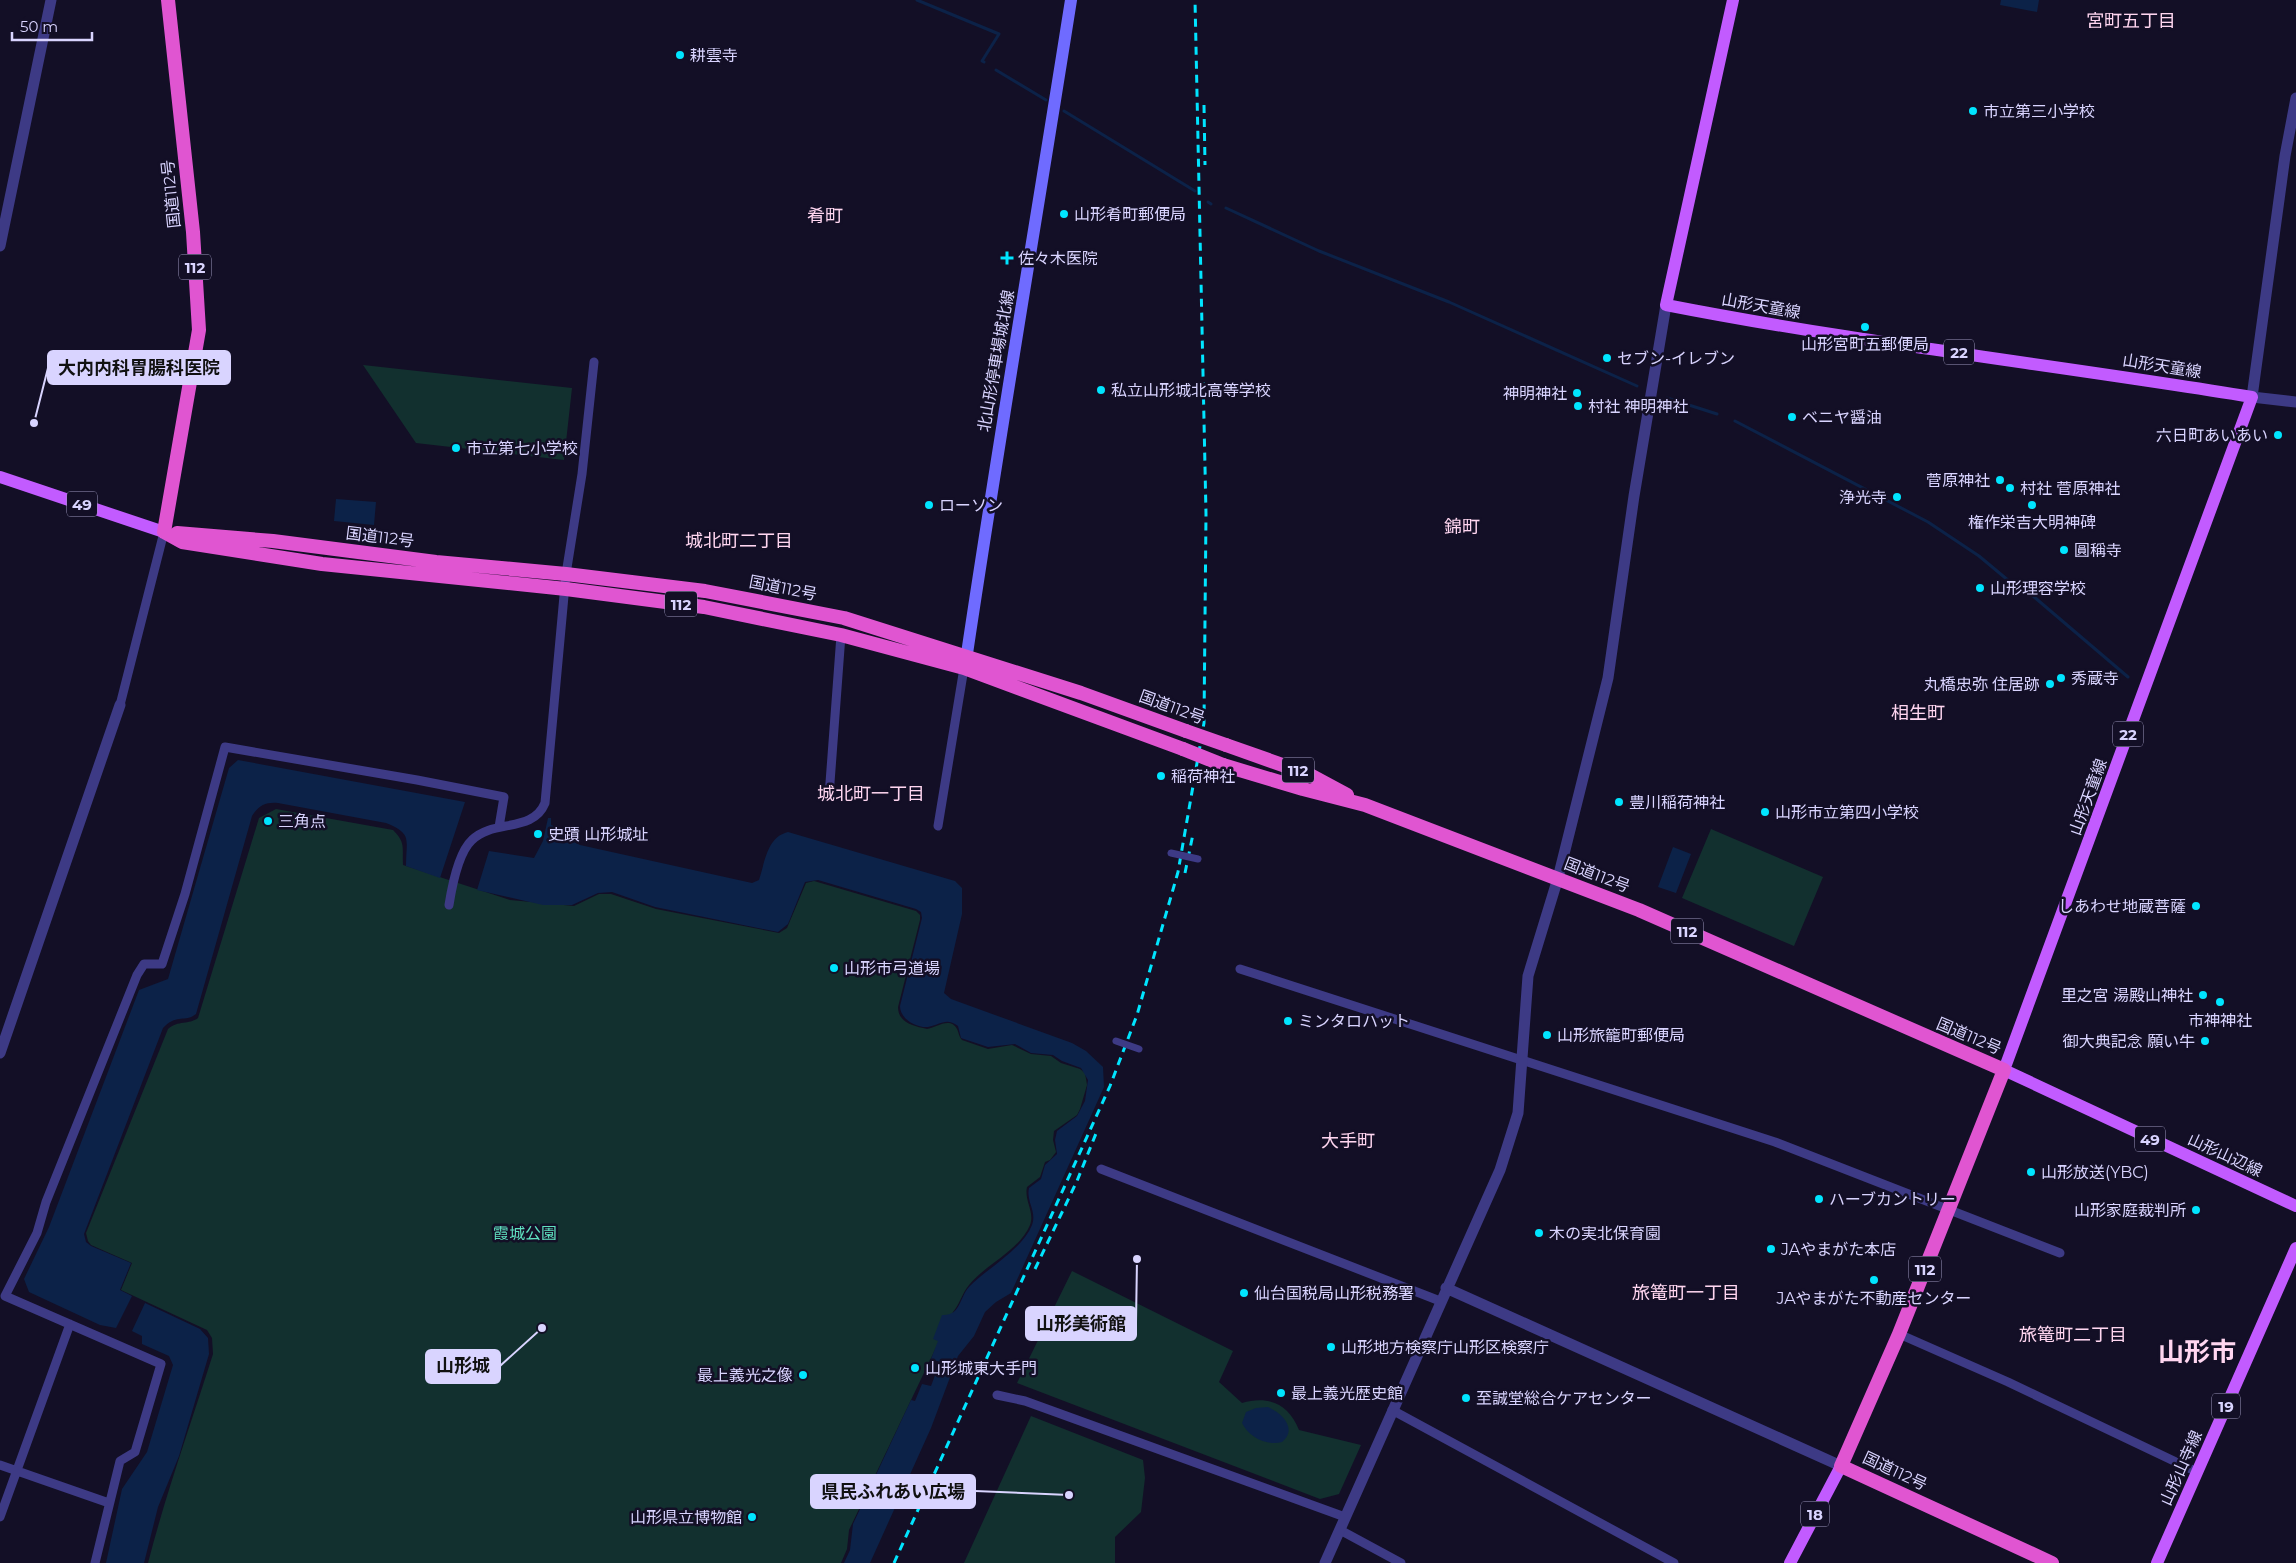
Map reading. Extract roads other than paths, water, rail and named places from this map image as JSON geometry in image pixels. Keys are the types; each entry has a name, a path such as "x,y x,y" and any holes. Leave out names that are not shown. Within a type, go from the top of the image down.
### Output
{"highway":[{"name":"国道112号","path":"164,532 199,330 193,232 168,0"},
{"name":"国道112号","path":"164,532 272,540 436,562 566,574 704,591 844,618 965,662 1223,764 1303,789 1366,805 1558,878 1639,910 2004,1070 1899,1334 1841,1466 2052,1563"},
{"name":"国道112号","path":"164,532 182,542 322,564 566,589 704,607 965,662 1081,692 1226,746 1308,774 1366,805"}],"main road":[{"name":"北山形停車場城北線","path":"965,662 1071,0"},
{"path":"1666,305 1733,0"},
{"name":"山形天童線","path":"1666,305 1759,323 2084,370 2252,397 2004,1070"},
{"name":"49","path":"0,477 164,532"},
{"name":"山形山辺線","path":"2004,1070 2296,1206"},
{"name":"山形山寺線","path":"2157,1563 2296,1248"},
{"name":"18","path":"1790,1563 1841,1466"}],"street":[{"path":"0,246 51,0"},
{"path":"2296,98 2285,156 2252,397 2296,402"},
{"path":"1325,1563 1440,1301 1500,1170 1518,1113 1528,976 1558,878 1608,678 1634,496 1666,305"},
{"path":"449,905 454,879 471,841 480,834 535,818 542,811 545,803 566,574 582,474 594,362"},
{"path":"0,1053 120,705 164,532"},
{"path":"829,796 841,635"},
{"path":"938,826 965,662"},
{"path":"95,1563 120,1461 135,1452 161,1364 5,1296 36,1232 46,1202 137,975 144,964 162,964 184,894 225,747 504,797 499,828"},
{"path":"1171,853 1198,859"},
{"path":"1240,969 1775,1142 2060,1253"},
{"path":"1116,1041 1139,1049"},
{"path":"1101,1168 1440,1301"},
{"path":"1446,1288 1841,1466"},
{"path":"0,1517 70,1324"},
{"path":"1899,1334 2017,1386 2197,1472"},
{"path":"997,1395 1024,1401 1345,1517"},
{"path":"1392,1410 1674,1563"},
{"path":"0,1465 109,1502"},
{"path":"1340,1530 1401,1563"}],"water":[{"path":"2001,0 2039,0 2037,12 2000,5"},
{"path":"336,499 376,502 374,525 334,521"},
{"path":"238,760 465,802 440,878 406,866 406,838 401,831 386,823 278,803 263,805 252,816 196,1014 192,1017 177,1019 168,1023 163,1028 84,1234 86,1242 91,1246 131,1263 120,1290 132,1296 116,1328 100,1325 29,1292 24,1279 49,1227 139,990 168,979 229,768"},
{"path":"548,818 551,818 551,825 559,828 566,838 580,845 752,883 759,880 765,858 775,839 788,832 955,881 962,888 962,914 944,993 951,999 1072,1043 1086,1051 1103,1067 1104,1087 1011,1293 996,1302 985,1312 974,1336 958,1356 931,1428 870,1563 844,1563 850,1550 853,1524 911,1400 915,1401 922,1384 931,1386 940,1362 931,1359 938,1341 933,1339 942,1315 953,1313 969,1287 1012,1251 1027,1234 1033,1220 1028,1193 1029,1188 1041,1179 1045,1165 1057,1154 1055,1140 1057,1131 1077,1116 1085,1101 1088,1080 1081,1068 1062,1061 1053,1055 1031,1053 1015,1044 988,1047 961,1038 958,1026 950,1022 923,1027 909,1022 903,1015 900,1006 922,918 921,912 916,909 818,880 805,882 788,924 778,932 655,907 612,892 598,893 572,905 543,905 477,890 489,851 534,858 543,841"},
{"path":"1673,847 1691,854 1676,893 1658,887"},
{"path":"145,1303 200,1329 208,1338 209,1354 179,1456 158,1507 144,1563 106,1563 122,1489 147,1452 173,1365 169,1356 142,1344 142,1336 132,1331"},
{"path":"1268,1407 1283,1417 1288,1427 1287,1437 1282,1442 1270,1443 1259,1439 1249,1432 1242,1423 1246,1412 1256,1408"}],"waterway":[{"path":"917,0 999,34 982,61 984,62"},
{"path":"996,70 1046,100"},
{"path":"1064,111 1195,191"},
{"path":"1226,208 1319,251 1449,302 1637,386"},
{"path":"1667,398 1717,414"},
{"path":"1735,421 1928,522 1979,556 2009,581"},
{"path":"2016,587 2033,596 2128,677"}],"railway":[{"path":"894,1563 1110,1086 1137,1015 1178,872 1204,723 1206,514 1195,0"},
{"path":"1204,105 1205,165"},
{"path":"1185,873 1193,834"},
{"path":"1035,1269 1077,1181 1097,1131"}],"place":[{"name":"耕雲寺","path":"680,55"},
{"name":"市立第三小学校","path":"1973,111"},
{"name":"山形肴町郵便局","path":"1064,214"},
{"name":"佐々木医院","path":"1007,258"},
{"name":"山形宮町五郵便局","path":"1865,327"},
{"name":"セブン-イレブン","path":"1607,358"},
{"name":"私立山形城北高等学校","path":"1101,390"},
{"name":"神明神社","path":"1577,393"},
{"name":"村社 神明神社","path":"1578,406"},
{"name":"ベニヤ醤油","path":"1792,417"},
{"name":"大内内科胃腸科医院","path":"34,423"},
{"name":"六日町あいあい","path":"2278,435"},
{"name":"市立第七小学校","path":"456,448"},
{"name":"菅原神社","path":"2000,480"},
{"name":"村社 菅原神社","path":"2010,488"},
{"name":"浄光寺","path":"1897,497"},
{"name":"ローソン","path":"929,505"},
{"name":"権作栄吉大明神碑","path":"2032,505"},
{"name":"圓稱寺","path":"2064,550"},
{"name":"山形理容学校","path":"1980,588"},
{"name":"秀蔵寺","path":"2061,678"},
{"name":"丸橋忠弥 住居跡","path":"2050,684"},
{"name":"稲荷神社","path":"1161,776"},
{"name":"豊川稲荷神社","path":"1619,802"},
{"name":"山形市立第四小学校","path":"1765,812"},
{"name":"三角点","path":"268,821"},
{"name":"史蹟 山形城址","path":"538,834"},
{"name":"しあわせ地蔵菩薩","path":"2196,906"},
{"name":"山形市弓道場","path":"834,968"},
{"name":"里之宮 湯殿山神社","path":"2203,995"},
{"name":"市神神社","path":"2220,1002"},
{"name":"ミンタロハット","path":"1288,1021"},
{"name":"山形旅籠町郵便局","path":"1547,1035"},
{"name":"御大典記念 願い牛","path":"2205,1041"},
{"name":"山形放送(YBC)","path":"2031,1172"},
{"name":"ハーブカントリー","path":"1819,1199"},
{"name":"山形家庭裁判所","path":"2196,1210"},
{"name":"木の実北保育園","path":"1539,1233"},
{"name":"JAやまがた本店","path":"1771,1249"},
{"name":"山形美術館","path":"1137,1259"},
{"name":"JAやまがた不動産センター","path":"1874,1280"},
{"name":"仙台国税局山形税務署","path":"1244,1293"},
{"name":"山形城","path":"542,1328"},
{"name":"山形地方検察庁山形区検察庁","path":"1331,1347"},
{"name":"山形城東大手門","path":"915,1368"},
{"name":"最上義光之像","path":"803,1375"},
{"name":"最上義光歴史館","path":"1281,1393"},
{"name":"至誠堂総合ケアセンター","path":"1466,1398"},
{"name":"県民ふれあい広場","path":"1069,1495"},
{"name":"山形県立博物館","path":"752,1517"}],"district":[{"name":"宮町五丁目","path":"2131,21"},
{"name":"肴町","path":"825,216"},
{"name":"錦町","path":"1462,527"},
{"name":"城北町二丁目","path":"739,541"},
{"name":"相生町","path":"1918,713"},
{"name":"城北町一丁目","path":"871,794"},
{"name":"大手町","path":"1348,1141"},
{"name":"旅篭町一丁目","path":"1686,1293"},
{"name":"旅篭町二丁目","path":"2073,1335"},
{"name":"山形市","path":"2197,1352"}],"park label":[{"name":"霞城公園","path":"525,1233"}]}
